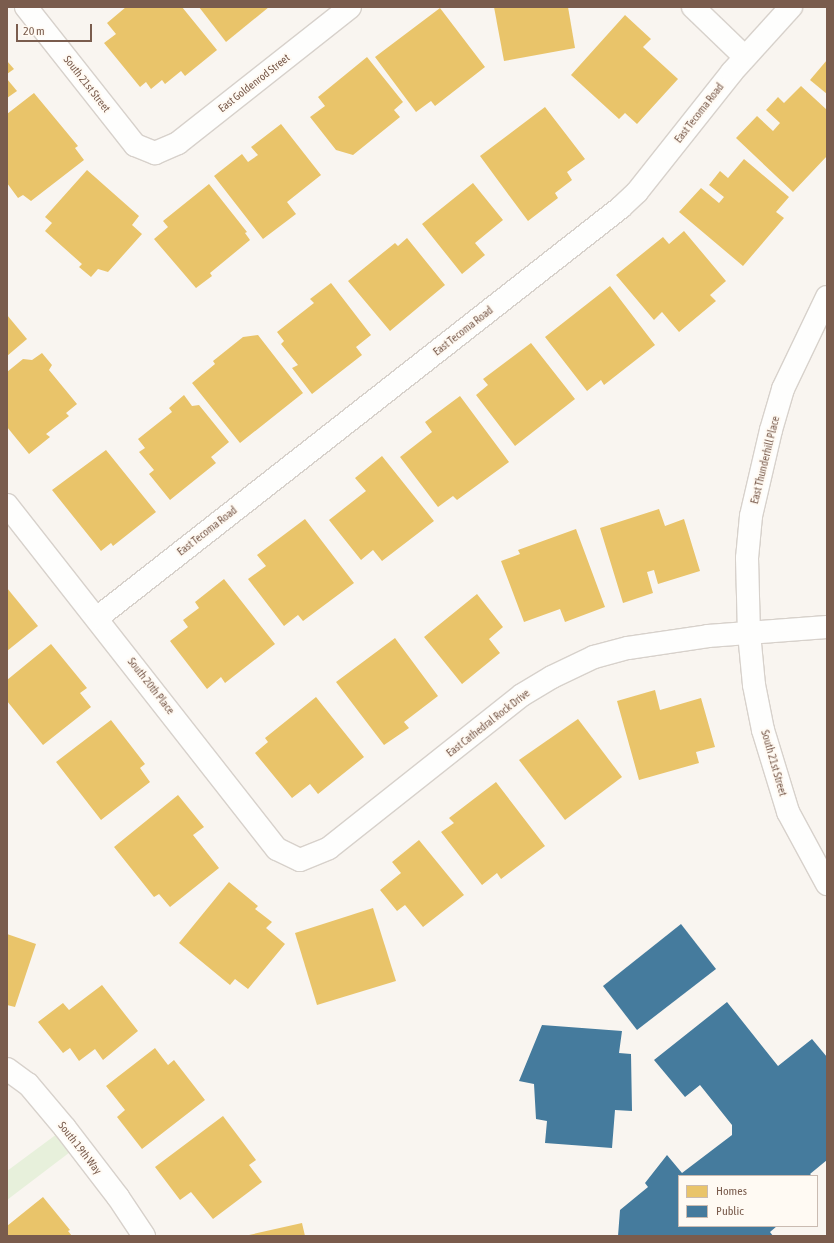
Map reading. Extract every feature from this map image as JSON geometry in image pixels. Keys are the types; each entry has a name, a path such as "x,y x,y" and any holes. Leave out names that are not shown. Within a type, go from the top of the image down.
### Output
{"street":[{"name":"South 21st Street","path":"26,7 135,145 155,153"},
{"name":"East Goldenrod Street","path":"155,153 178,143 350,7"},
{"path":"693,7 745,57"},
{"name":"East Tecoma Road","path":"97,618 620,208 637,192 745,57 791,7"},
{"name":"East Thunderhill Place","path":"749,633 747,558 751,516 761,467 783,389 827,297"},
{"name":"South 20th Place","path":"7,505 277,849 300,860"},
{"name":"East Cathedral Rock Drive","path":"300,860 330,848 522,695 552,677 594,657 628,648 749,633 827,627"},
{"name":"South 21st Street","path":"749,633 754,685 775,774 788,812 827,884"},
{"name":"South 19th Way","path":"7,1069 28,1084 65,1128 118,1197 144,1236"}],"green space":[{"path":"65,1128 78,1146 7,1200 7,1171"}],"building: Homes":[{"path":"126,7 182,7 217,50 185,76 181,71 165,84 162,80 151,89 146,82 140,87 104,43 116,34 107,23"},
{"path":"199,7 269,7 226,42"},
{"path":"494,7 568,7 575,48 504,61"},
{"path":"440,8 485,67 435,106 431,101 416,112 375,57"},
{"path":"625,15 651,39 643,47 678,79 637,124 625,113 619,119 571,75"},
{"path":"367,57 403,102 394,110 400,117 353,155 336,150 310,117 325,106 318,97"},
{"path":"827,60 827,94 810,80"},
{"path":"7,61 14,69 7,74"},
{"path":"7,79 17,91 7,98"},
{"path":"801,86 827,110 827,156 793,192 736,138 757,116 773,131 780,123 766,110 778,97 784,103"},
{"path":"34,93 78,146 75,148 84,160 31,201 23,195 18,198 7,183 7,114"},
{"path":"545,107 585,159 567,172 572,180 555,193 558,198 528,221 480,156"},
{"path":"281,124 321,175 287,202 296,214 263,239 214,176 242,154 248,162 258,155 251,147"},
{"path":"744,159 789,197 776,212 784,218 743,266 679,212 701,188 719,203 724,197 709,185 720,171 728,178"},
{"path":"87,170 139,216 132,225 142,234 108,272 98,269 91,277 79,267 82,264 45,231 52,223 45,217"},
{"path":"473,183 503,220 475,243 485,255 462,274 422,224"},
{"path":"209,184 247,232 245,233 250,240 210,273 212,276 196,288 154,239 168,227 163,221"},
{"path":"684,231 726,281 710,295 716,301 679,332 662,312 654,320 616,275 663,237 669,244"},
{"path":"407,238 445,285 390,331 348,281 395,243 398,246"},
{"path":"331,283 371,335 356,347 362,355 312,394 292,368 298,365 281,344 284,341 277,332 314,303 310,299"},
{"path":"610,286 655,345 604,385 601,380 587,391 545,337"},
{"path":"7,315 27,339 7,356"},
{"path":"258,335 303,393 240,443 192,383 215,364 213,361 243,337"},
{"path":"531,343 575,399 515,446 476,395 488,385 483,379"},
{"path":"42,353 52,365 49,370 77,404 66,413 69,416 46,434 50,437 29,454 7,427 7,372 23,359 32,360"},
{"path":"184,395 192,406 199,405 229,442 211,457 216,463 170,500 149,474 154,470 139,452 145,448 138,439 172,412 169,408"},
{"path":"460,396 509,462 457,500 453,496 438,507 400,457 432,432 425,422"},
{"path":"106,450 156,512 113,546 111,543 101,551 52,490"},
{"path":"382,456 434,521 382,561 373,550 361,560 329,520 366,491 355,478"},
{"path":"659,509 665,526 684,519 700,571 658,584 654,570 647,572 653,593 623,603 600,528"},
{"path":"305,519 354,583 303,621 298,615 284,626 248,579 266,566 257,555"},
{"path":"576,529 605,607 565,622 560,609 524,622 501,561 520,554 518,550"},
{"path":"224,579 275,644 225,683 221,677 207,689 170,641 188,627 183,620 199,608 195,602"},
{"path":"7,588 38,626 7,651"},
{"path":"477,594 503,627 489,639 500,653 462,684 424,637"},
{"path":"395,638 438,696 404,722 409,728 384,745 336,682"},
{"path":"51,644 87,688 80,693 91,707 43,745 7,701 7,680"},
{"path":"655,690 660,710 701,698 715,747 696,752 699,763 639,780 617,701"},
{"path":"316,697 364,757 318,794 310,784 292,798 255,753 268,742 265,738"},
{"path":"578,719 622,777 565,820 519,760"},
{"path":"111,720 145,764 140,768 150,782 101,820 56,762"},
{"path":"496,782 545,846 501,879 497,873 482,885 441,832 454,823 449,818"},
{"path":"178,795 204,827 193,835 219,868 170,907 159,894 154,897 114,847"},
{"path":"419,840 464,895 423,927 405,905 397,911 380,890 401,873 392,862"},
{"path":"229,882 258,906 255,909 272,922 266,928 285,944 248,989 235,979 230,985 179,943"},
{"path":"373,908 396,981 317,1005 295,933"},
{"path":"7,934 36,944 15,1007 7,1005"},
{"path":"102,985 138,1031 103,1060 95,1049 79,1061 70,1048 63,1053 38,1022 63,1003 69,1010"},
{"path":"155,1048 168,1065 174,1060 205,1100 142,1149 117,1117 125,1110 106,1086"},
{"path":"223,1116 256,1160 249,1165 262,1182 213,1219 191,1192 180,1200 155,1167"},
{"path":"43,1197 70,1230 68,1231 72,1236 7,1236 7,1226"},
{"path":"302,1223 305,1236 249,1236 249,1235"}],"building: Public":[{"path":"681,924 716,969 637,1030 603,986"},
{"path":"727,1002 778,1066 812,1039 827,1057 827,1160 810,1174 811,1175 678,1175 678,1227 776,1227 770,1232 773,1236 618,1236 620,1210 648,1187 645,1183 667,1155 682,1173 732,1135 732,1125 700,1085 685,1097 654,1060"},
{"path":"542,1025 622,1031 619,1053 631,1054 632,1111 615,1110 612,1148 545,1143 547,1121 536,1119 534,1084 519,1081"}]}
